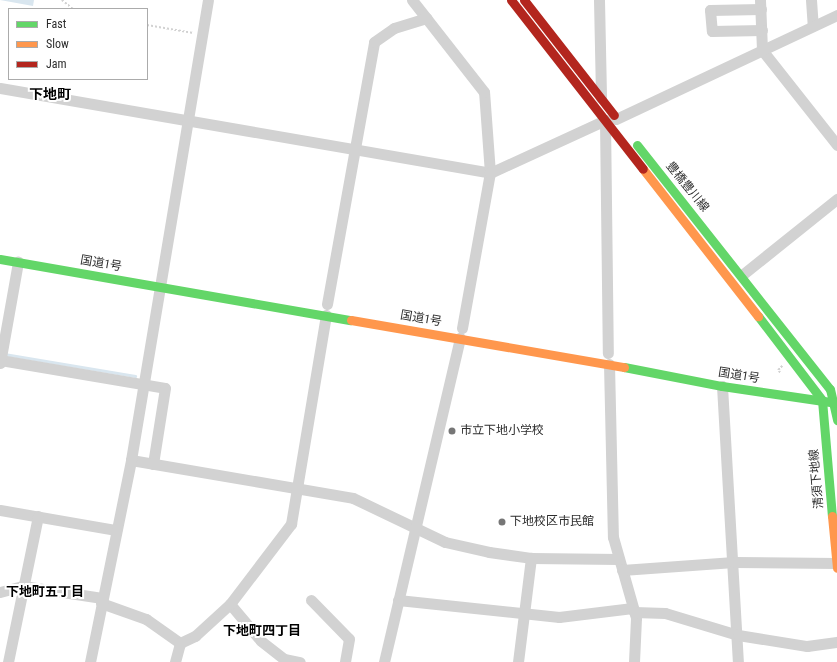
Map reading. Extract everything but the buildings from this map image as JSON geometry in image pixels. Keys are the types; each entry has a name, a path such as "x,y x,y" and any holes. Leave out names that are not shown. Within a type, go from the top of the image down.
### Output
{"main road":[{"name":"豊橋豊川線","path":"511,0 815,388"},
{"path":"524,0 619,122"},
{"name":"豊橋豊川線","path":"631,137 834,390"},
{"name":"国道1号","path":"0,259 161,287 327,307 461,330 608,356 722,386 836,403"},
{"path":"148,273 167,276"},
{"path":"800,386 834,390 837,420"},
{"name":"清須下地線","path":"815,388 822,400 837,568"}],"street":[{"path":"90,662 101,601 131,460 142,384 161,287 167,276 208,0"},
{"path":"384,662 461,330 490,173 484,92 412,0"},
{"path":"599,0 601,98"},
{"path":"811,0 813,26"},
{"path":"762,30 712,31 710,10 760,4 762,30 762,50 837,145"},
{"path":"619,122 762,50 837,15"},
{"path":"180,643 195,636 230,604 291,524 354,150 374,42 394,28 426,18"},
{"path":"0,88 490,173 605,120 608,356 613,537 636,618 634,662"},
{"path":"742,275 837,199"},
{"path":"18,262 1,358 164,388 153,464"},
{"path":"722,386 734,562 738,662"},
{"path":"131,460 353,498 445,542 531,558 620,564 837,562"},
{"path":"0,510 116,530"},
{"path":"8,662 38,516"},
{"path":"518,662 531,558"},
{"path":"0,592 23,586 101,601 146,619 180,643"},
{"path":"312,600 349,639 345,662"},
{"path":"398,600 560,617 633,610 665,613 738,635 807,646 837,642"},
{"path":"230,604 261,641 284,659 300,662"},
{"path":"175,662 180,643"}],"path":[{"path":"62,0 72,8"},
{"path":"148,25 203,35"}],"shaded area":[{"path":"0,0 34,0 33,6"}],"waterway":[{"path":"4,354 135,376"}],"traffic: fast":[{"path":"637,145 830,389 837,420"},
{"path":"0,259 351,320"},
{"path":"758,316 822,400 832,516"},
{"path":"624,367 722,386 837,403"}],"traffic: slow":[{"path":"643,169 758,316"},
{"path":"351,320 624,367"},
{"path":"832,516 837,568"}],"traffic: jam":[{"path":"511,0 643,169"},
{"path":"524,0 614,115"}],"place":[{"name":"市立下地小学校","path":"452,431"},
{"name":"下地校区市民館","path":"502,522"}],"district":[{"name":"下地町","path":"50,94"},
{"name":"下地町五丁目","path":"45,592"},
{"name":"下地町四丁目","path":"262,631"}]}
